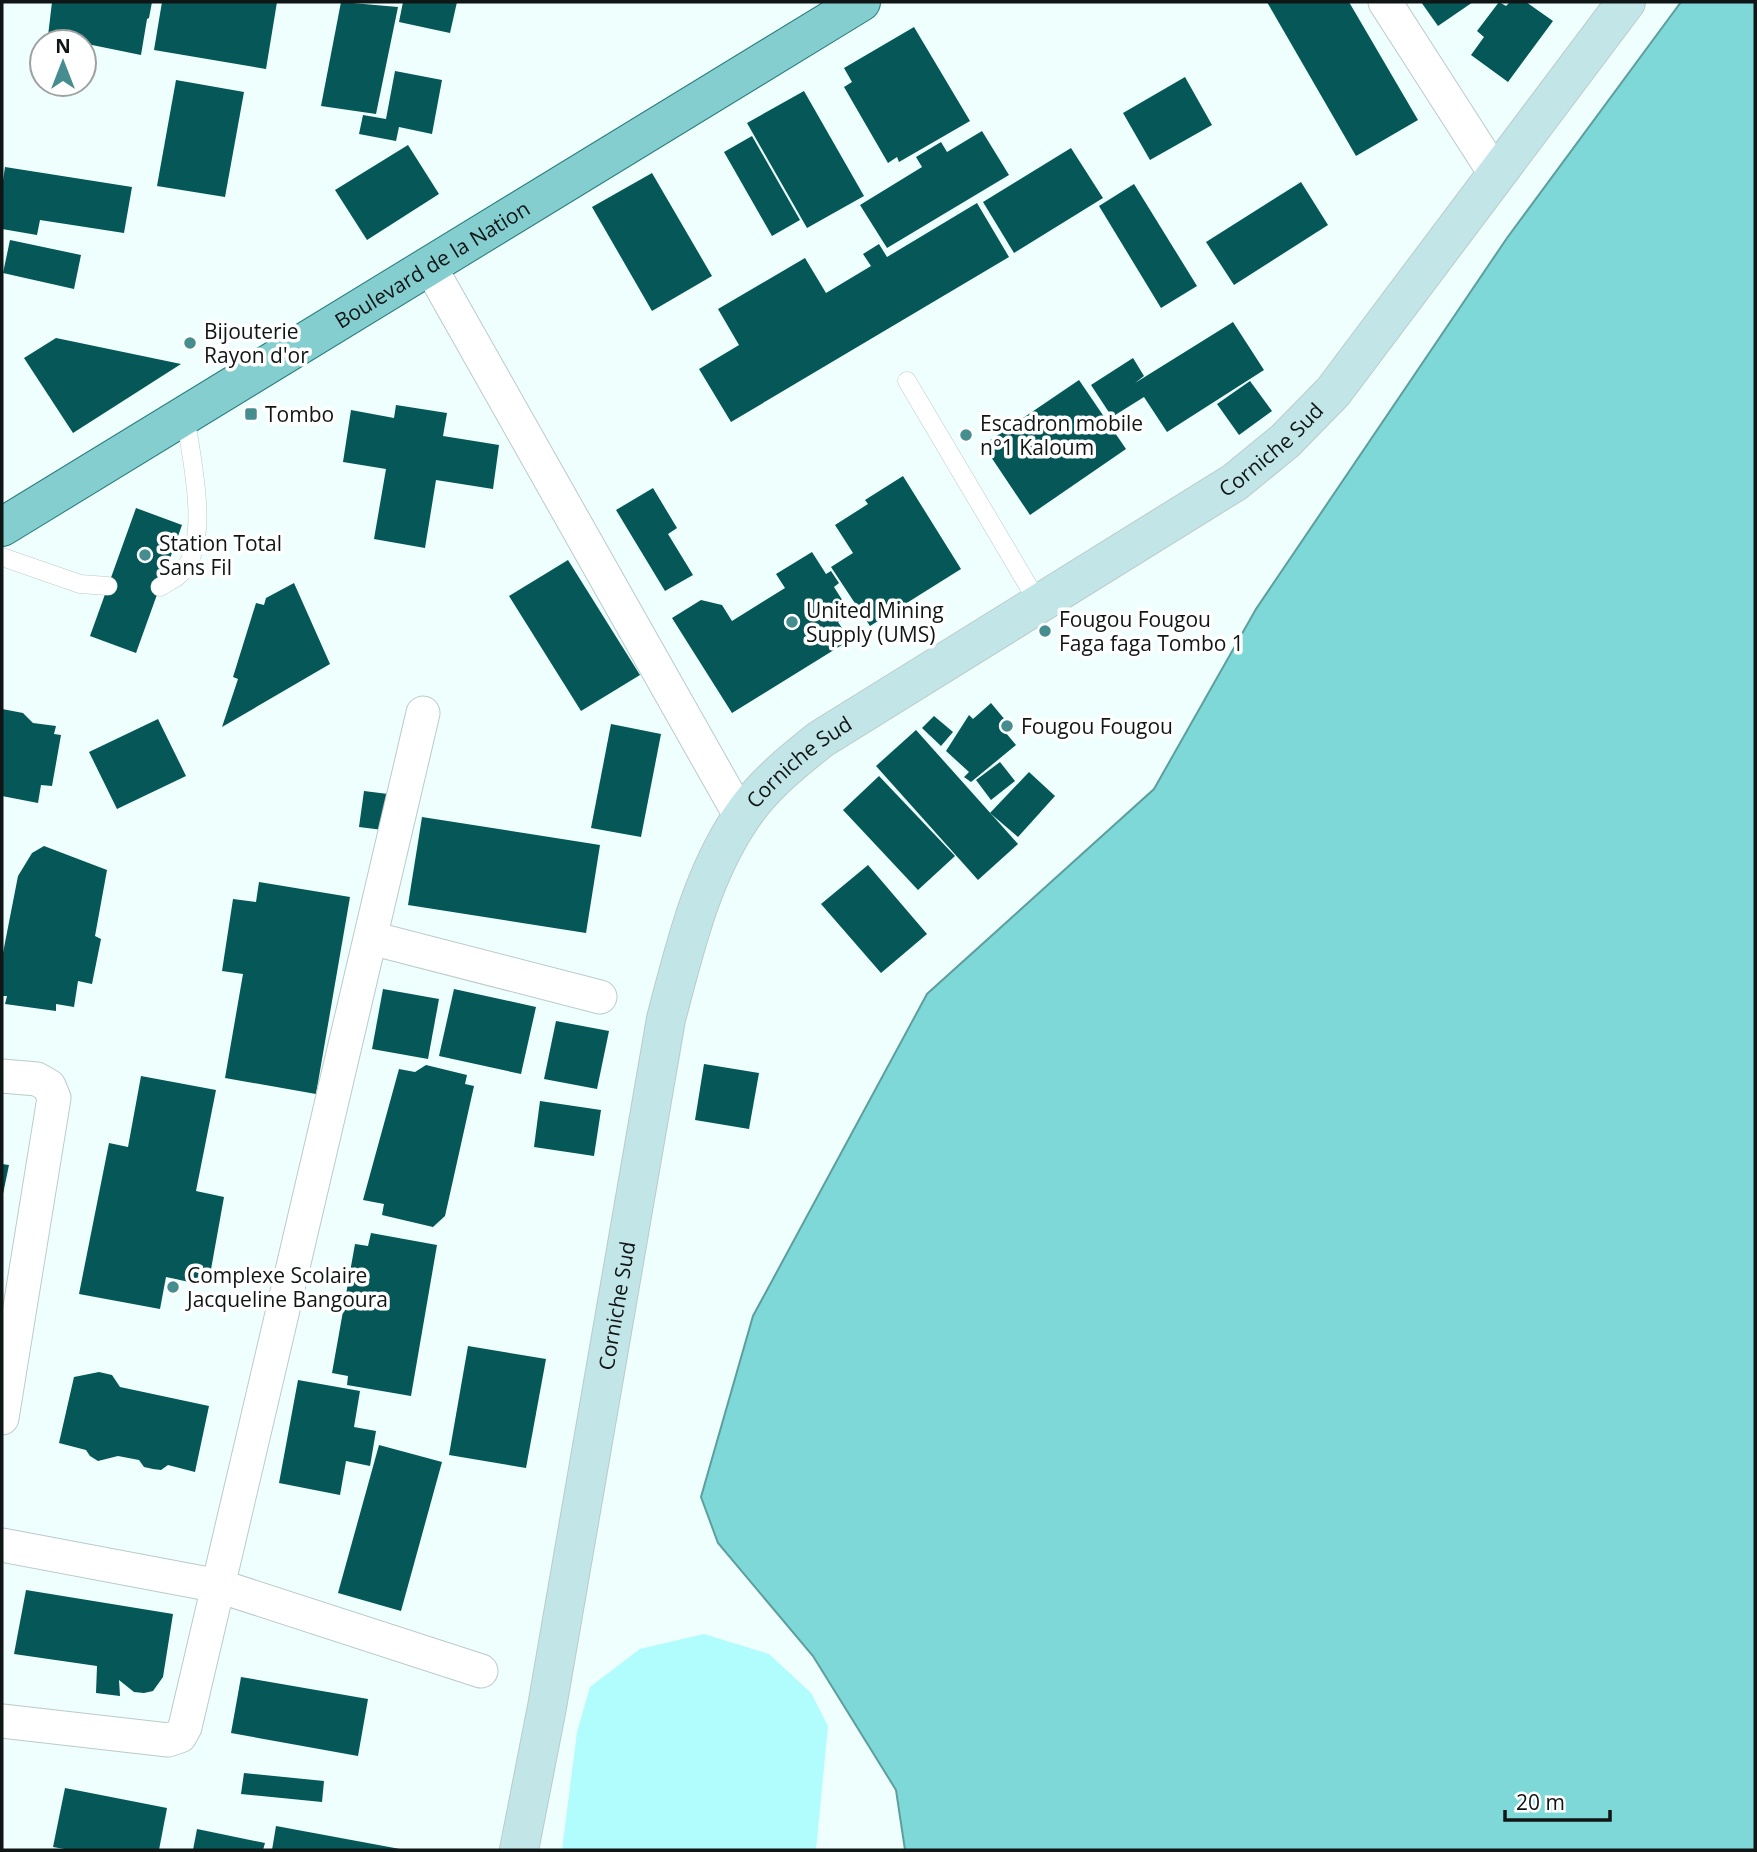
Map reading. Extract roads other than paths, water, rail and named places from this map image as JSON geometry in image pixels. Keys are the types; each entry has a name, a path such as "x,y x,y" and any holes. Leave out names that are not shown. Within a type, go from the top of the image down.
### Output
{"main road":[{"name":"Boulevard de la Nation","path":"2,527 861,2"},
{"name":"Corniche Sud","path":"519,1850 549,1693 666,1019 687,942 710,874 741,817 779,774 821,739 1234,482 1285,441 1333,392 1626,2"}],"street":[{"path":"1385,2 1496,175"},
{"path":"429,265 741,817"},
{"path":"2,1721 168,1740 180,1736 185,1727 423,713"},
{"path":"371,938 600,997"},
{"path":"2,1076 37,1079 49,1086 54,1098 2,1418"},
{"path":"2,1545 219,1586 481,1671"}],"lane":[{"path":"907,381 1040,604"},
{"path":"160,587 180,575 192,556 199,518 185,414"},
{"path":"2,557 80,584 108,586"}],"place":[{"name":"Bijouterie Rayon d'or","path":"190,343"},
{"name":"Tombo","path":"251,414"},
{"name":"Escadron mobile n°1 Kaloum","path":"966,435"},
{"name":"Station Total Sans Fil","path":"145,555"},
{"name":"United Mining Supply (UMS)","path":"792,622"},
{"name":"Fougou Fougou Faga faga Tombo 1","path":"1045,631"},
{"name":"Fougou Fougou","path":"1007,726"},
{"name":"Complexe Scolaire Jacqueline Bangoura","path":"173,1287"}]}
